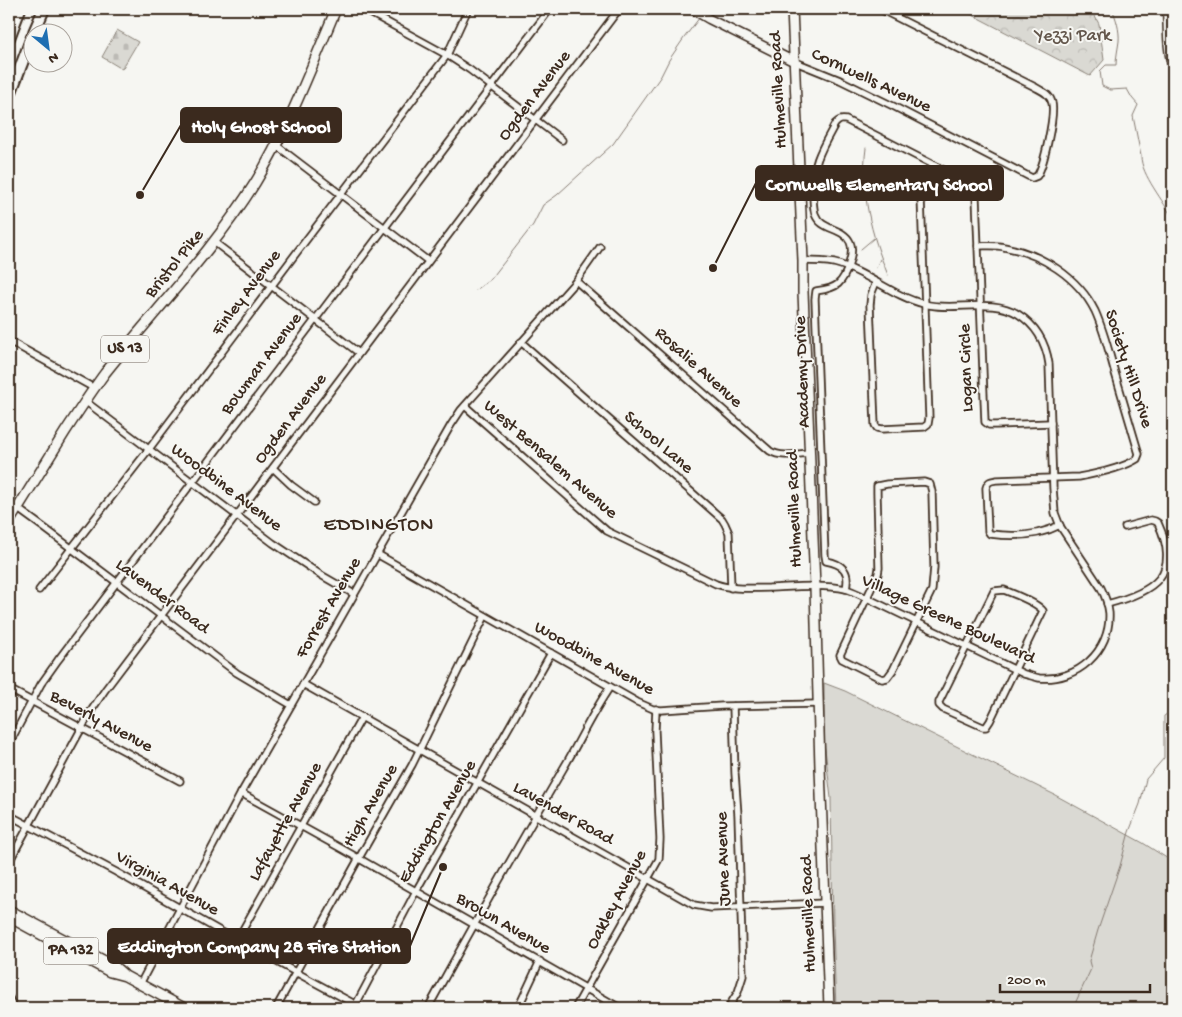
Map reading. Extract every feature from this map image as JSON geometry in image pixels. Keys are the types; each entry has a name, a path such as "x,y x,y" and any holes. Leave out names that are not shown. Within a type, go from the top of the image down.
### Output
{"highway":[{"path":"9,38 20,9"},
{"path":"38,22 44,9"},
{"path":"9,97 22,63"}],"main road":[{"name":"Bristol Pike","path":"9,522 94,388 214,242 246,197 276,145 336,9"},
{"name":"Hulmeville Road","path":"792,9 803,261 829,1008"},
{"path":"9,905 30,921"},
{"name":"PA 132","path":"9,910 114,966 125,976"},
{"name":"PA 132","path":"9,918 110,972 125,976 184,1008"}],"street":[{"path":"363,9 447,54 562,140"},
{"name":"Finley Avenue","path":"39,590 149,449 447,54 468,9"},
{"name":"Bowman Avenue","path":"9,744 49,672 550,9"},
{"name":"Ogden Avenue","path":"9,862 82,728 105,690 131,653 161,616 620,9"},
{"name":"Cornwells Avenue","path":"692,9 793,61 849,84 1032,178 1037,176 1043,162 1050,130 1053,108 1051,100 1035,87 880,9"},
{"path":"1167,9 1173,68"},
{"path":"847,268 852,253 850,242 842,232 819,221 813,206 812,179 815,166 823,146 835,124 840,119 846,120 969,184 976,196 980,306"},
{"path":"276,145 428,261"},
{"path":"876,282 871,295 870,306 875,425 877,428 924,426 928,424 929,418 921,198 924,186 934,166"},
{"path":"214,242 359,353"},
{"name":"Society Hill Drive","path":"978,246 995,246 1017,250 1037,257 1060,270 1086,296 1094,310 1104,336 1139,454 1138,457 1133,462 1091,475 1052,478"},
{"name":"Forrest Avenue","path":"140,984 241,793 451,425 465,406 576,280 600,247"},
{"name":"Village Greene Boulevard","path":"803,261 829,262 847,268 906,298 925,304 996,306 1012,310 1028,321 1038,332 1045,347 1049,364 1054,508 1060,525 1101,588 1107,604 1108,628 1104,641 1095,656 1082,668 1064,676 1034,677 846,589 815,587"},
{"name":"Academy Drive","path":"846,589 848,578 844,569 837,563 826,561 825,555 816,291 837,285 843,278 847,268"},
{"name":"Rosalie Avenue","path":"576,280 770,451 783,455 809,453"},
{"name":"Logan Circle","path":"980,306 985,422 988,425 1051,423"},
{"path":"9,341 94,388"},
{"name":"School Lane","path":"521,342 722,519 729,533 731,588"},
{"name":"Woodbine Avenue","path":"85,401 307,566 354,594"},
{"name":"West Bensalem Avenue","path":"465,406 607,531 716,584 731,588 815,587"},
{"path":"273,468 291,485 314,502"},
{"path":"1052,478 988,482 986,488 988,532 994,535 1032,534 1060,525"},
{"path":"887,484 930,484 932,492 934,579 932,590 917,622 887,678 882,679 842,659 840,655 877,579 879,568 877,486 887,484"},
{"name":"Lavender Road","path":"17,508 237,673 291,705"},
{"path":"1107,604 1133,597 1151,588 1161,577 1167,565 1167,551 1156,521 1151,520 1125,527"},
{"name":"Woodbine Avenue","path":"376,554 610,687 656,710 818,704"},
{"path":"1004,590 1043,610 1016,670 986,727 981,727 943,709 939,705 994,591 1004,590"},
{"name":"High Avenue","path":"276,1008 403,783 485,616"},
{"name":"Eddington Avenue","path":"355,1006 416,891 551,653"},
{"name":"Lavender Road","path":"303,684 684,900 698,906 711,908 825,903"},
{"path":"428,1008 599,703 610,687"},
{"name":"Beverly Avenue","path":"9,689 180,781"},
{"name":"June Avenue","path":"728,1008 738,992 743,976 733,706"},
{"name":"Oakley Avenue","path":"575,1008 659,859 656,710"},
{"name":"Lafayette Avenue","path":"237,940 362,717"},
{"name":"Brown Avenue","path":"241,793 359,858 620,1008"},
{"name":"Virginia Avenue","path":"9,816 180,908 355,1006 362,1008"},
{"path":"518,1008 540,961"},
{"path":"9,998 14,1008"}],"green space":[{"name":"Yezzi Park","path":"961,9 1091,9 1099,24 1104,60 1090,76"},
{"path":"117,30 138,42 122,69 102,57"},
{"path":"824,683 845,691 1055,795 1143,843 1173,862 1173,1008 836,1008 831,798 824,741"}],"waterway":[{"path":"1112,9 1119,33 1116,65 1106,65 1100,71 1102,86 1110,90 1127,89 1138,105 1133,116 1142,163 1149,180 1173,219"},
{"path":"476,290 491,279 533,225 543,205 557,195 613,144 700,17"},
{"path":"866,148 865,181 868,213 888,275"},
{"path":"1173,223 1173,251"},
{"path":"861,249 874,238"},
{"path":"876,268 880,259"},
{"path":"1073,1008 1091,969 1089,961 1129,832 1140,804 1146,779 1164,758 1164,716 1173,710"}],"place":[{"name":"Holy Ghost School","path":"140,195"},
{"name":"Cornwells Elementary School","path":"713,268"},
{"name":"Eddington Company 28 Fire Station","path":"443,867"}],"district":[{"name":"EDDINGTON","path":"379,526"}]}
